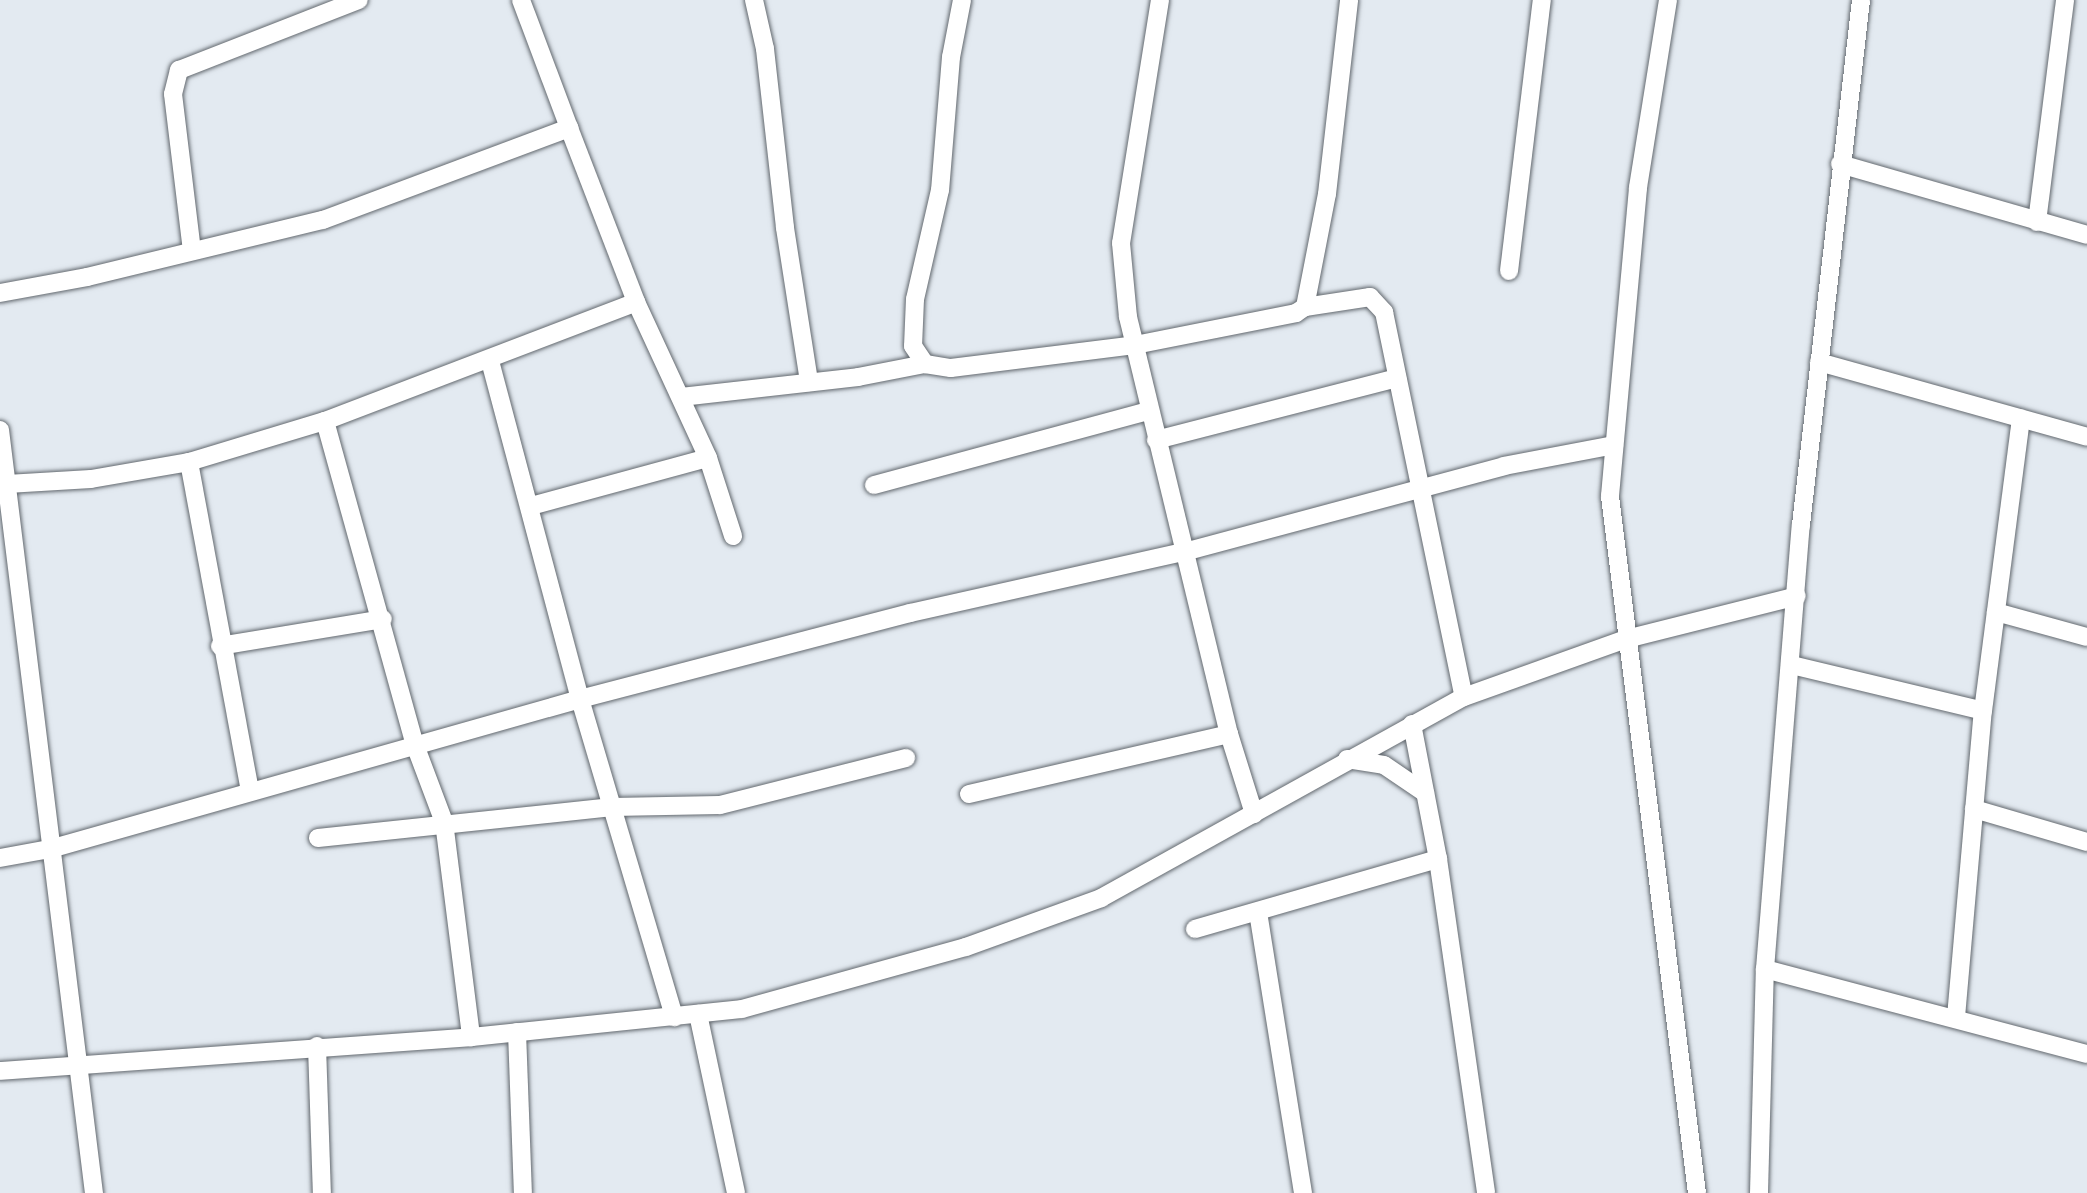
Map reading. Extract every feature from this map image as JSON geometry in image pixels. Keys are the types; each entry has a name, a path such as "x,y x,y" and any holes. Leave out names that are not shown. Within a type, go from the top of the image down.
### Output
{"street":[{"path":"192,251 173,94 179,70 359,0"},
{"path":"521,0 636,302 708,458 732,536"},
{"path":"754,0 765,49 785,228 809,382"},
{"path":"925,364 913,346 916,299 940,190 951,57 962,0"},
{"path":"1160,0 1121,243 1149,411 1229,734 1254,814"},
{"path":"1305,306 1326,194 1349,0"},
{"path":"1509,270 1542,0"},
{"path":"1668,0 1638,188 1610,496 1697,1193"},
{"path":"1759,1193 1766,969 1797,596 1818,362 1861,0"},
{"path":"2037,222 2065,0"},
{"path":"0,293 323,220 569,128"},
{"path":"1840,164 2087,236"},
{"path":"681,396 925,364 951,368 1135,345 1296,313 1305,306 1376,299 1384,312 1464,697"},
{"path":"7,484 90,479 189,462 325,421 636,302"},
{"path":"490,361 580,699 674,1016"},
{"path":"1818,362 2087,437"},
{"path":"1156,440 1397,378"},
{"path":"874,485 1149,411"},
{"path":"1956,1017 1983,711 2021,418"},
{"path":"325,421 415,745 444,822 471,1036"},
{"path":"0,430 94,1193"},
{"path":"0,858 50,849 580,699 910,612 1184,552 1418,489 1614,445"},
{"path":"530,506 708,458"},
{"path":"189,462 220,646 250,790"},
{"path":"0,1071 80,1062 471,1036 742,1009 966,947 1101,898 1464,697 1626,638 1797,596"},
{"path":"1996,612 2087,637"},
{"path":"220,646 383,619"},
{"path":"1792,665 1983,711"},
{"path":"1412,724 1438,859 1486,1193"},
{"path":"968,794 1229,734"},
{"path":"318,838 612,807 720,805 906,758"},
{"path":"1347,759 1384,765 1425,793"},
{"path":"1974,810 2087,842"},
{"path":"1195,929 1438,859"},
{"path":"1258,912 1304,1193"},
{"path":"1766,969 2087,1054"},
{"path":"698,1014 736,1193"},
{"path":"517,1032 523,1193"},
{"path":"316,1046 322,1193"}]}
